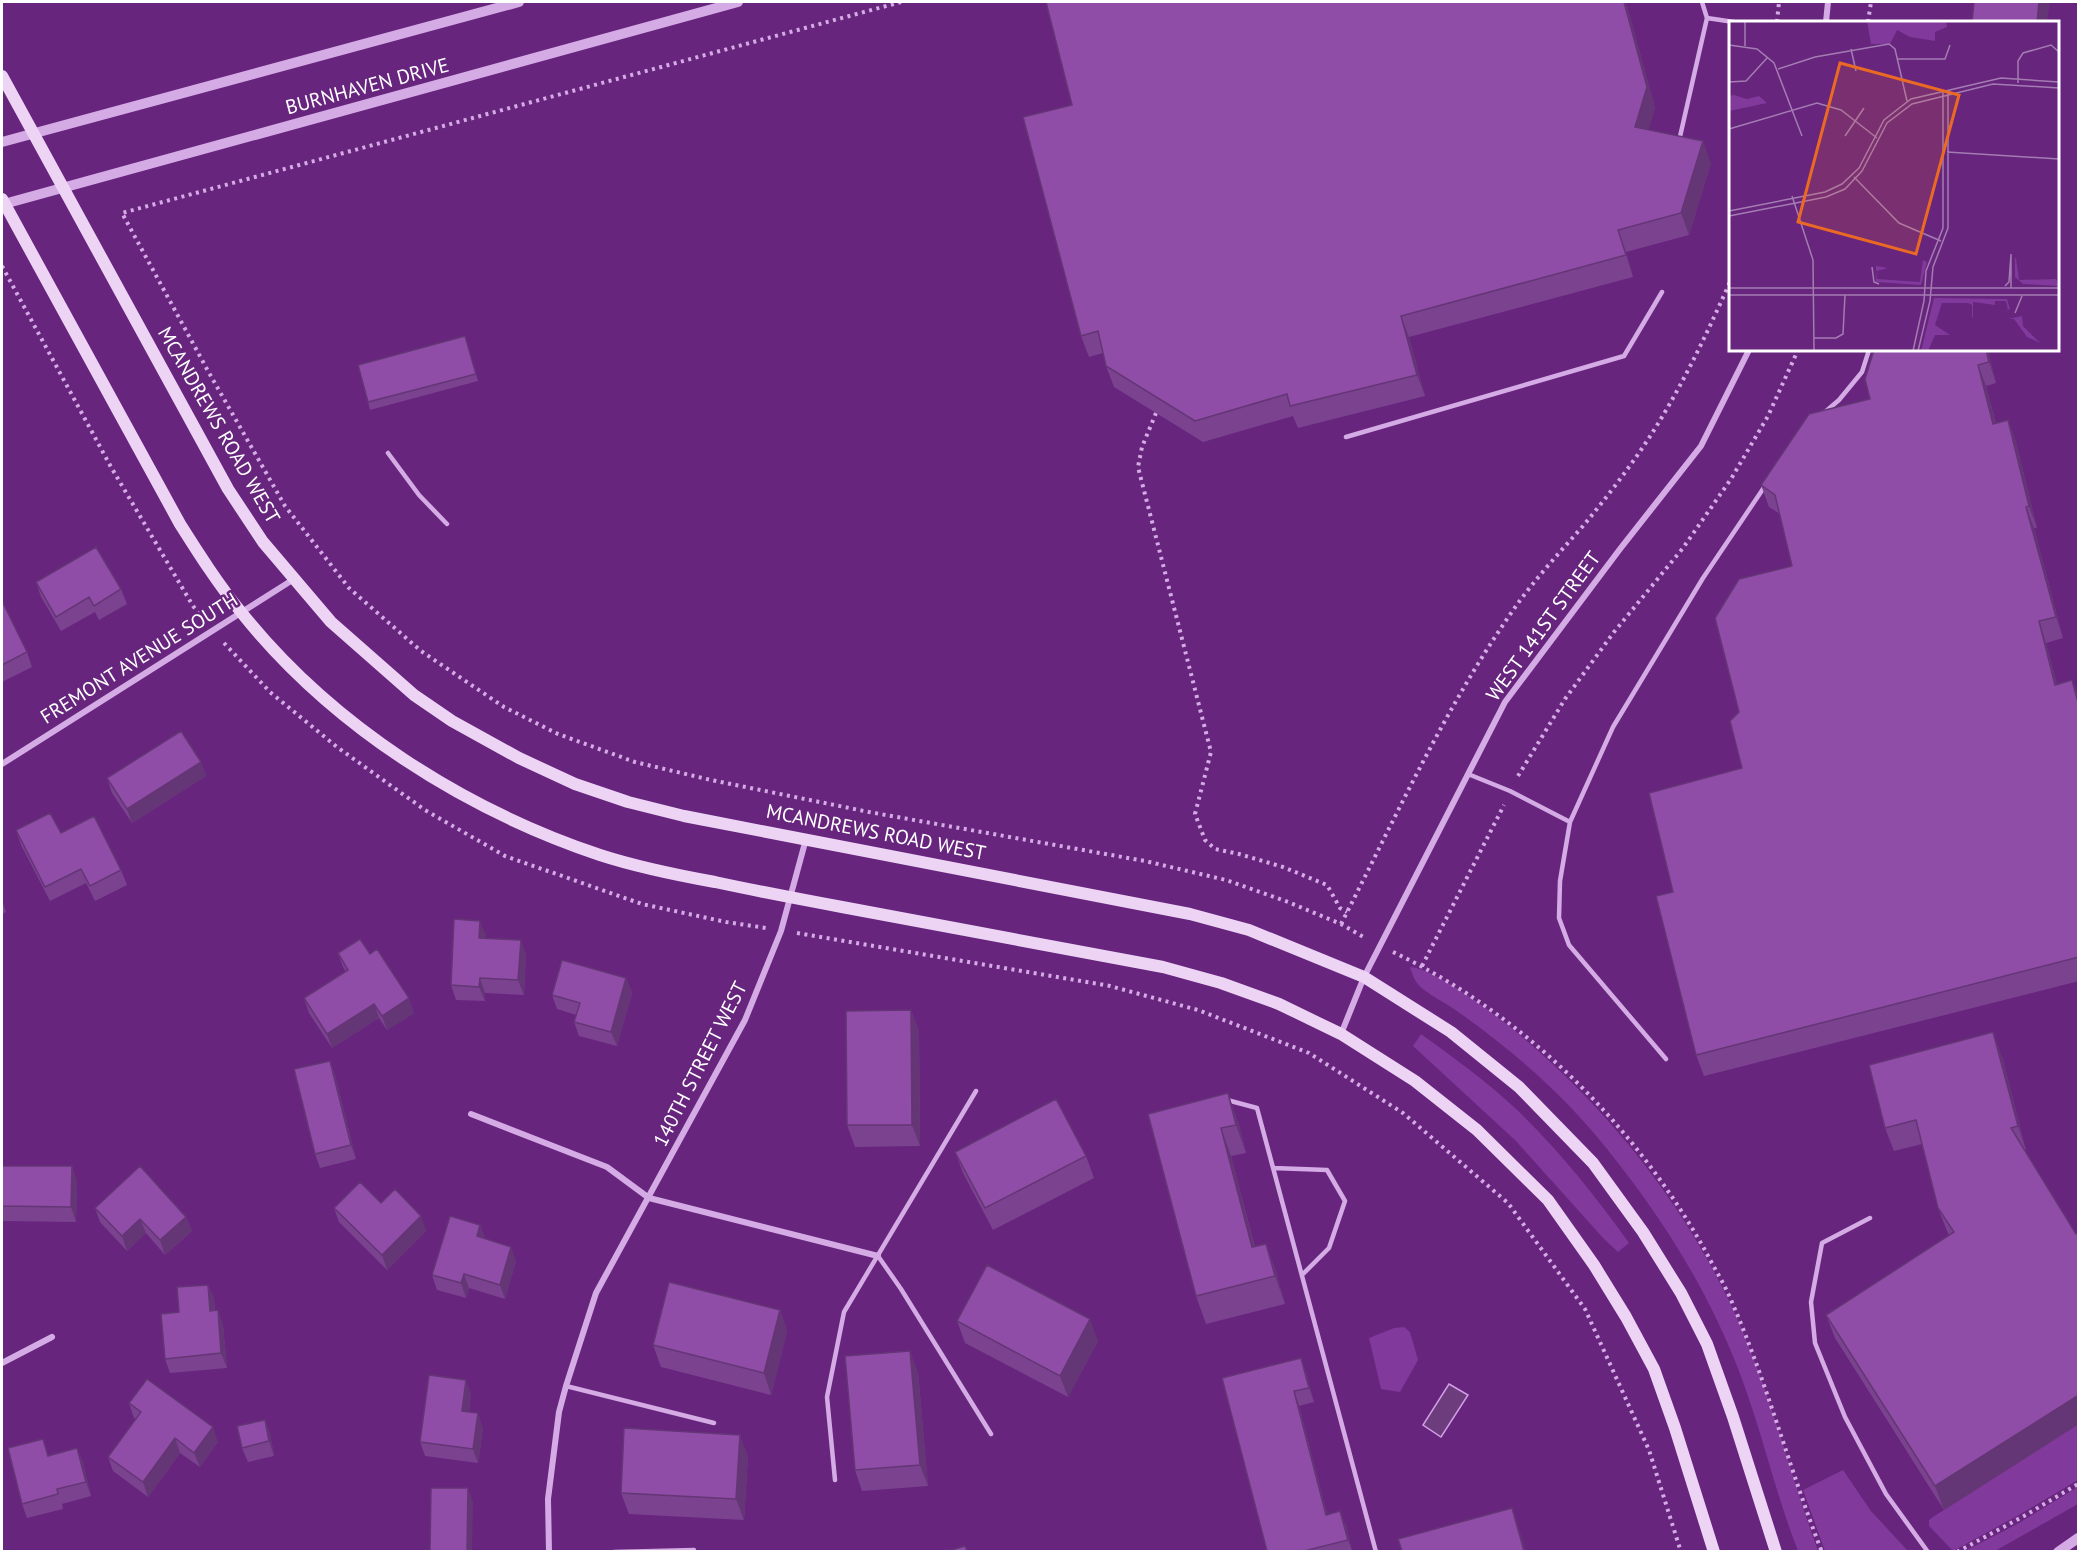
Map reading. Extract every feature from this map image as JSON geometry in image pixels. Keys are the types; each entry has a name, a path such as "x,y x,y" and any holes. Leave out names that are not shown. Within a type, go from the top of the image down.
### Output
{"main road":[{"name":"MCANDREWS ROAD WEST","path":"2,76 228,489 263,542 331,622 414,695 452,721 519,758 575,784 628,801 684,816 1190,914 1249,930 1364,977 1451,1032 1519,1087 1593,1163 1643,1232 1681,1293 1707,1344 1776,1551"},
{"path":"3,201 180,524 211,572 241,612 279,656 374,739 420,771 490,809 549,836 602,855 659,871 791,898 1163,967 1221,983 1279,1004 1341,1034 1415,1081 1477,1130 1548,1200 1594,1265 1654,1369 1714,1551"}],"street":[{"path":"2,142 32,132 519,2"},
{"name":"BURNHAVEN DRIVE","path":"3,201 63,188 738,2"},
{"path":"1826,21 1828,2"},
{"name":"WEST 141ST STREET","path":"1341,1034 1364,977 1505,702 1701,446 1748,351"},
{"name":"FREMONT AVENUE SOUTH","path":"2,764 294,579"},
{"name":"140TH STREET WEST","path":"549,1551 548,1499 559,1412 596,1293 745,1020 781,931 807,839"},
{"path":"471,1114 607,1167 649,1198 878,1256"},
{"path":"2,1363 52,1337"},
{"path":"2058,1551 2079,1538"}],"lane":[{"path":"1679,141 1707,18 1702,2"},
{"path":"1707,18 1729,21"},
{"path":"1346,437 1624,356 1662,292"},
{"path":"1823,414 1839,400 1862,372 1869,351"},
{"path":"388,453 419,495 447,524"},
{"path":"1666,1059 1569,945 1559,918 1560,881 1570,822 1613,727 1703,578 1768,482"},
{"path":"1468,774 1510,791 1570,822"},
{"path":"835,1480 827,1397 844,1312 976,1091"},
{"path":"1222,1099 1257,1108 1376,1551"},
{"path":"1273,1168 1327,1170 1346,1201 1329,1248 1302,1275"},
{"path":"1870,1218 1822,1243 1811,1302 1815,1343 1845,1417 1886,1494 1928,1551"},
{"path":"878,1256 991,1434"},
{"path":"566,1386 714,1423"},
{"path":"615,1551 694,1550"}],"path":[{"path":"122,213 901,2"},
{"path":"1777,21 1779,2"},
{"path":"1868,21 1871,2"},
{"path":"1341,924 1465,685 1517,605 1585,524 1641,450 1701,346 1729,284"},
{"path":"1422,966 1523,766 1565,699 1614,632 1683,548 1731,479 1767,416 1798,351"},
{"path":"1156,413 1138,467 1211,752 1195,814 1200,829 1205,840 1215,849 1283,867 1327,885 1340,908 1347,912"},
{"path":"1957,1551 2079,1484"}],"shaded area":[{"path":"1410,967 1449,983 1505,1022 1547,1058 1607,1120 1661,1187 1708,1260 1742,1329 1766,1392 1818,1551 1798,1551 1750,1400 1728,1345 1696,1280 1638,1189 1593,1132 1561,1098 1491,1036 1421,987"},
{"path":"1421,1034 1481,1079 1531,1124 1575,1172 1629,1243 1618,1252 1604,1239 1516,1141 1413,1046"},
{"path":"1404,1327 1410,1332 1418,1360 1400,1392 1381,1389 1369,1338 1394,1328"},
{"path":"1449,1384 1468,1395 1441,1437 1423,1425"},
{"path":"2078,1424 2078,1480 1953,1551 1929,1526 1929,1520 1933,1517"},
{"path":"1843,1470 1871,1511 1908,1551 1825,1551 1803,1490"},
{"path":"2078,1487 2078,1504 1995,1551 1965,1551 2019,1523"}],"building":[{"path":"1046,2 1624,2 1647,87 1635,127 1703,141 1681,213 1618,230 1626,255 1401,316 1417,375 1290,406 1287,394 1195,421 1106,366 1098,331 1081,336 1023,117 1072,105"},
{"path":"1974,2 2039,2 2037,21 1972,21"},
{"path":"465,336 476,374 368,402 358,365"},
{"path":"1874,351 1986,351 1989,362 1978,365 1993,424 2008,420 2029,506 2026,507 2056,617 2039,621 2055,685 2072,680 2079,706 2079,957 1696,1055 1656,896 1673,892 1649,793 1742,768 1730,721 1739,712 1715,618 1739,579 1792,566 1775,495 1761,485 1809,414 1870,399 1865,379"},
{"path":"96,547 121,589 94,606 89,597 56,617 36,582"},
{"path":"2,601 27,652 2,665"},
{"path":"181,731 201,762 127,809 107,778"},
{"path":"50,813 61,833 94,816 121,870 90,886 81,869 45,887 16,830"},
{"path":"454,919 480,921 479,938 521,940 518,980 480,978 479,987 451,985"},
{"path":"360,939 370,954 377,949 409,998 382,1016 374,1004 327,1034 304,998 348,970 338,953"},
{"path":"562,960 626,978 611,1032 574,1022 580,1003 552,995"},
{"path":"911,1010 912,1125 847,1125 846,1011"},
{"path":"1993,1032 2018,1126 2011,1128 2076,1234 2079,1232 2079,1395 1935,1486 1826,1315 1954,1232 1938,1208 1916,1120 1885,1128 1869,1065"},
{"path":"330,1061 351,1145 315,1154 294,1069"},
{"path":"1228,1093 1236,1125 1221,1128 1252,1247 1266,1244 1275,1276 1196,1296 1148,1114"},
{"path":"1056,1099 1086,1156 985,1208 955,1152"},
{"path":"2,1166 72,1166 71,1207 2,1206"},
{"path":"140,1166 186,1217 160,1240 140,1219 122,1236 95,1208"},
{"path":"360,1182 381,1203 395,1189 421,1216 382,1255 334,1208"},
{"path":"450,1216 480,1225 477,1236 511,1247 500,1285 464,1274 461,1283 432,1275"},
{"path":"987,1265 1090,1319 1060,1376 957,1321"},
{"path":"669,1282 780,1310 764,1373 653,1345"},
{"path":"208,1285 210,1311 218,1310 221,1353 165,1359 161,1314 179,1312 177,1287"},
{"path":"910,1351 920,1465 855,1470 845,1356"},
{"path":"1301,1358 1309,1388 1294,1391 1326,1515 1340,1511 1348,1540 1304,1551 1267,1551 1222,1378"},
{"path":"429,1375 466,1380 462,1411 478,1413 473,1449 420,1442"},
{"path":"147,1379 213,1427 194,1453 175,1438 143,1482 108,1457 141,1412 129,1403"},
{"path":"265,1420 269,1441 242,1448 237,1426"},
{"path":"624,1428 740,1435 736,1499 621,1493"},
{"path":"43,1439 48,1456 77,1448 86,1482 57,1489 58,1494 22,1504 8,1448"},
{"path":"431,1488 468,1488 467,1551 430,1551"},
{"path":"1512,1508 1524,1551 1402,1551 1398,1539"},
{"path":"965,1546 967,1551 948,1551"}]}
